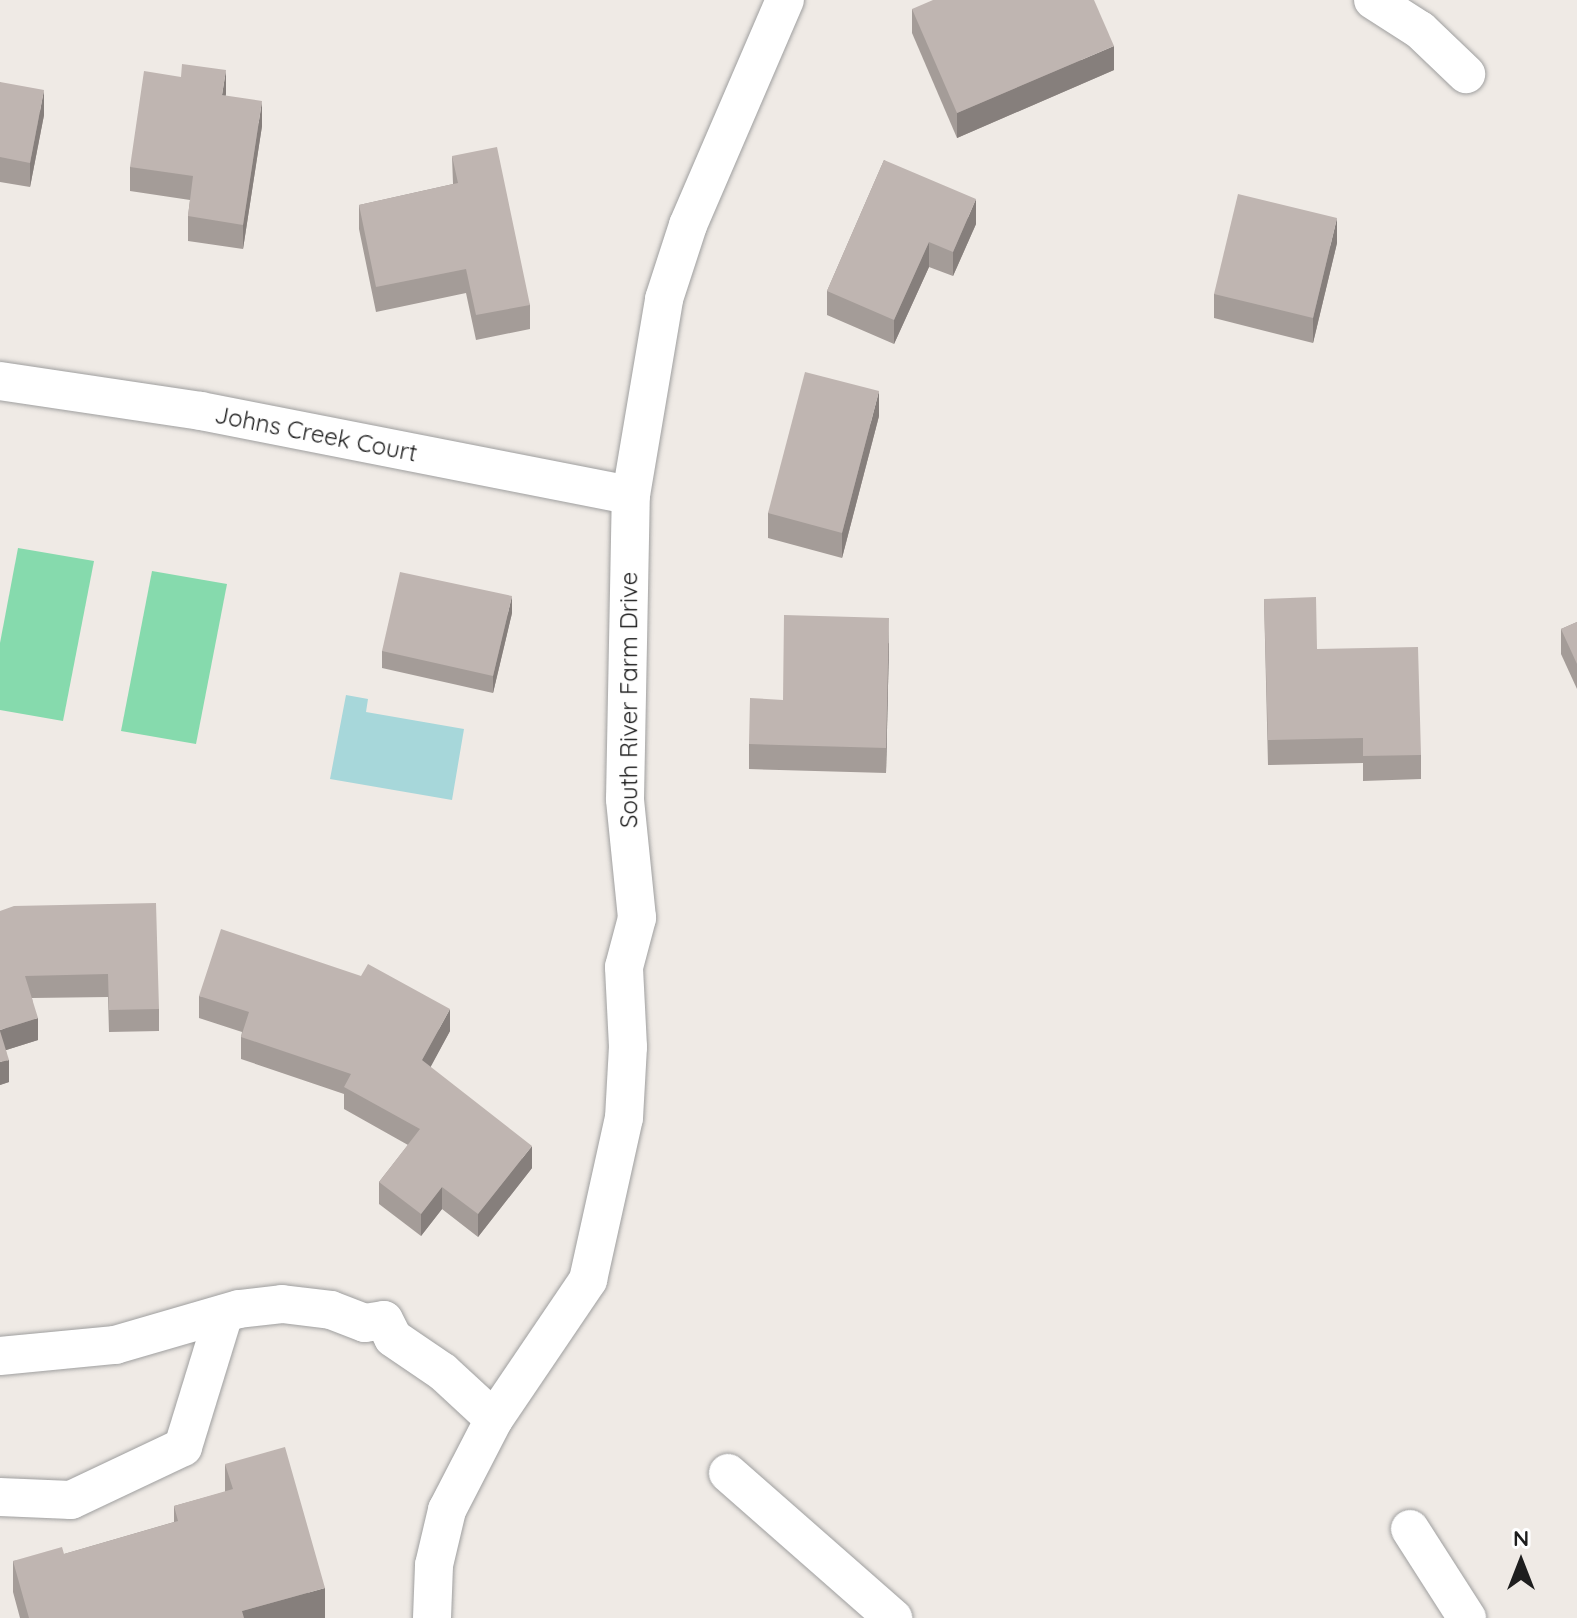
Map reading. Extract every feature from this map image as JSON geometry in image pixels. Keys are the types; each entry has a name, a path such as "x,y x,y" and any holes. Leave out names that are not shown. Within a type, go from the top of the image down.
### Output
{"street":[{"name":"South River Farm Drive","path":"432,1618 434,1565 447,1510 494,1419 588,1280 624,1118 628,1047 624,967 637,918 625,799 631,495 664,299 688,225 785,0"},
{"path":"1373,0 1420,30 1466,74"},
{"name":"Johns Creek Court","path":"0,381 201,411 631,495"},
{"path":"0,1356 115,1345 224,1314 282,1304 331,1310 365,1323 384,1320 393,1338 443,1372 494,1419"},
{"path":"0,1497 71,1500 183,1447 224,1314"},
{"path":"728,1473 893,1618"},
{"path":"1410,1529 1467,1618"}],"green space":[{"path":"18,548 94,561 63,721 0,710 0,643"},
{"path":"152,571 227,584 196,744 121,731"}],"water":[{"path":"346,695 368,699 366,712 464,729 452,800 330,779"}],"building":[{"path":"933,0 1094,0 1114,46 957,113 912,9"},
{"path":"182,64 226,70 222,95 262,101 243,225 188,216 193,176 130,167 144,71 181,77"},
{"path":"0,82 44,90 30,163 0,157"},
{"path":"497,147 530,305 476,315 466,269 376,287 359,205 458,183 452,156"},
{"path":"884,160 976,199 953,252 929,242 894,320 827,291"},
{"path":"1238,194 1337,218 1313,318 1214,294"},
{"path":"805,372 879,391 842,533 768,513"},
{"path":"400,572 512,596 493,676 382,651"},
{"path":"1316,597 1317,649 1418,647 1421,755 1363,756 1363,738 1268,740 1264,599"},
{"path":"784,615 889,618 886,748 749,744 750,698 783,700"},
{"path":"1577,622 1577,664 1561,629"},
{"path":"156,903 159,1009 109,1010 108,974 25,976 38,1018 0,1030 0,911 14,906"},
{"path":"221,929 361,976 368,964 450,1009 422,1060 532,1146 478,1214 442,1187 421,1214 379,1182 420,1129 344,1087 351,1074 241,1037 249,1012 199,996"},
{"path":"0,1031 9,1060 0,1062"},
{"path":"285,1447 325,1588 242,1611 244,1618 29,1618 13,1561 62,1547 64,1554 178,1521 174,1506 233,1489 225,1464"}]}
